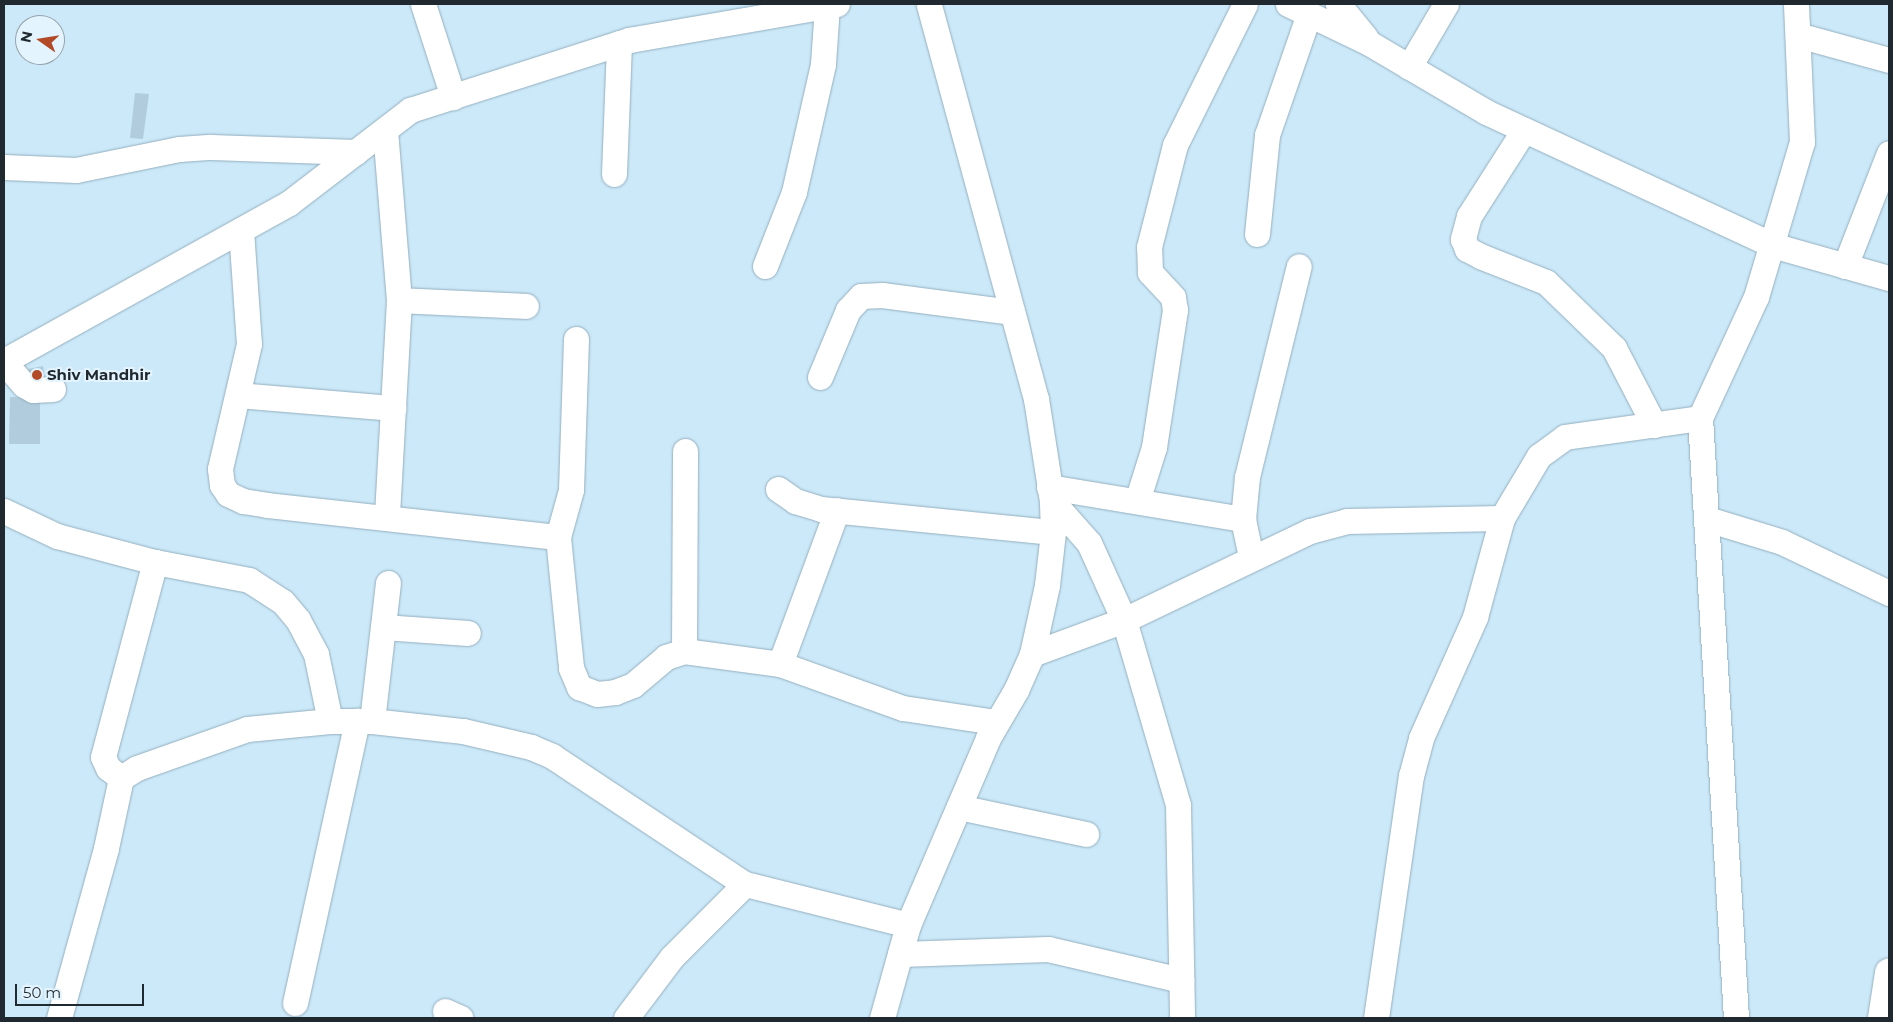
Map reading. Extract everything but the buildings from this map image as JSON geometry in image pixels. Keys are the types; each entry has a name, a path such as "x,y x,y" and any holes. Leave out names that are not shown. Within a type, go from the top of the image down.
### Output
{"highway":[{"path":"1882,1018 1889,972"}],"street":[{"path":"423,4 453,96"},
{"path":"882,1018 908,925 996,722 1016,690 1032,654 1047,585 1053,532 1050,494 1036,400 929,4"},
{"path":"1137,501 1154,447 1175,310 1173,297 1150,272 1149,247 1175,145 1245,4"},
{"path":"1338,4 1369,43"},
{"path":"1409,67 1446,4"},
{"path":"1736,1018 1700,418 1756,297 1802,142 1796,4"},
{"path":"53,389 33,390 24,386 4,361 289,203 410,110 619,43 832,5 823,64 794,192 765,266"},
{"path":"1257,234 1267,135 1298,9 1369,43 1486,112 1772,245 1889,278"},
{"path":"1798,35 1889,60"},
{"path":"614,174 619,43"},
{"path":"385,130 399,300 386,516"},
{"path":"1524,130 1469,216 1463,239 1467,249 1546,282 1614,348 1654,425"},
{"path":"4,167 76,170 179,149 211,147 356,152"},
{"path":"1845,266 1889,153"},
{"path":"241,230 249,344 220,469 222,485 228,494 243,501 267,505 386,516 558,537"},
{"path":"1251,557 1243,518 1247,477 1299,266"},
{"path":"820,377 848,310 862,296 882,295 1011,312"},
{"path":"399,300 526,306"},
{"path":"576,339 571,490 558,537 571,668 579,687 597,694 615,692 633,685 666,657 684,652 780,664 903,708 996,722"},
{"path":"238,395 393,408"},
{"path":"1376,1018 1410,776 1421,738 1475,617 1502,518 1539,456 1565,437 1700,418"},
{"path":"684,652 685,451"},
{"path":"778,489 795,501 837,510 1053,532"},
{"path":"1050,494 1137,501 1243,518"},
{"path":"1050,494 1089,543 1124,620 1178,805 1182,1018"},
{"path":"780,664 837,510"},
{"path":"4,511 57,536 155,562 248,580 283,602 298,620 316,654 330,720"},
{"path":"1032,654 1124,620 1251,557 1310,531 1346,520 1502,518"},
{"path":"1706,519 1782,542 1889,593"},
{"path":"121,778 108,768 103,757 155,562"},
{"path":"295,1003 365,721 383,627 388,583"},
{"path":"383,627 468,633"},
{"path":"59,1018 106,848 121,778 137,768 247,729 330,720 365,721 463,731 532,747 552,756 745,884 908,925"},
{"path":"959,807 1086,834"},
{"path":"626,1018 672,957 745,884"},
{"path":"900,954 1048,949 1182,980"}],"place":[{"name":"Shiv Mandhir","path":"37,375"}]}
